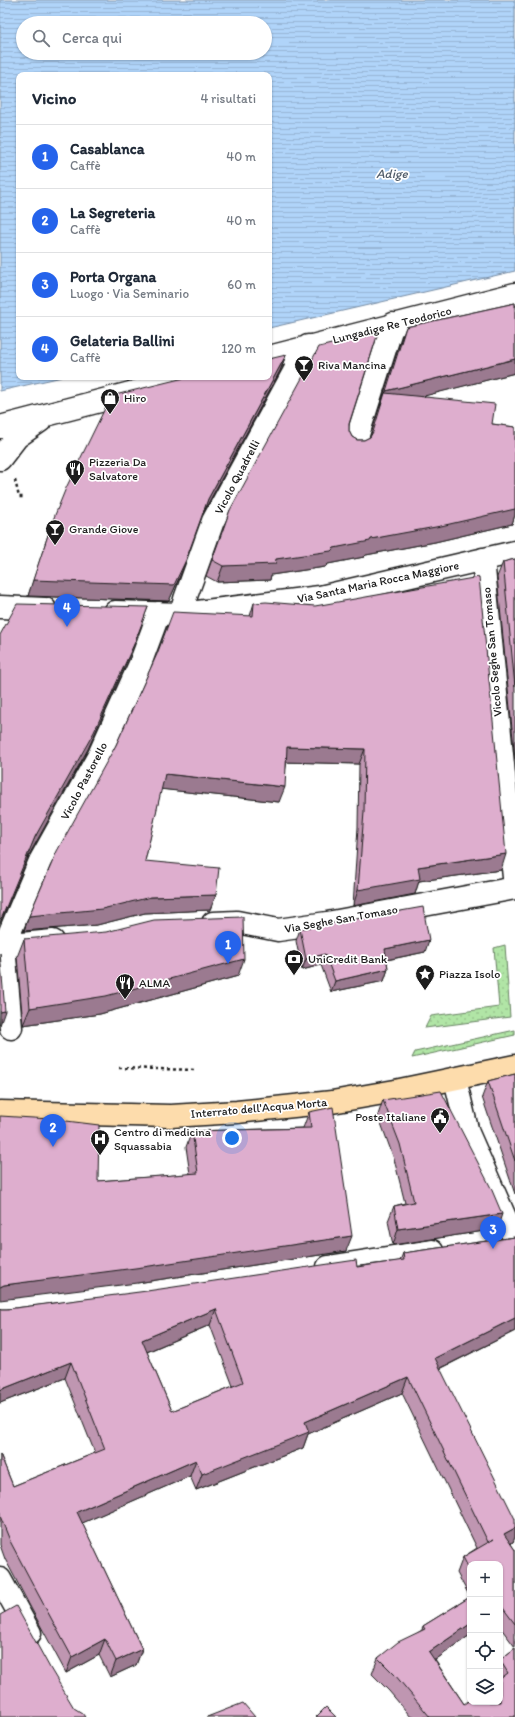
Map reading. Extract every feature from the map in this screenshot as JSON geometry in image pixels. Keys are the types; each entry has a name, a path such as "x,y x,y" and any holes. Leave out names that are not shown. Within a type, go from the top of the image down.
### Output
{"main road":[{"name":"Interrato dell'Acqua Morta","path":"0,1112 171,1116 237,1112 332,1102 515,1066"}],"street":[{"name":"Lungadige Re Teodorico","path":"272,355 515,294"},
{"path":"355,444 393,324"},
{"name":"Vicolo Quadrelli","path":"181,614 213,521 308,346"},
{"path":"0,427 181,380"},
{"path":"0,413 26,416 49,415"},
{"path":"0,459 17,437 49,415"},
{"name":"Via Santa Maria Rocca Maggiore","path":"96,611 181,614 320,597 515,551"},
{"name":"Vicolo Seghe San Tomaso","path":"483,559 515,888"},
{"path":"0,607 64,610"},
{"name":"Vicolo Pastorello","path":"2,946 40,861 99,755 140,664 159,613"},
{"name":"Via Seghe San Tomaso","path":"192,924 237,922 278,930 327,923 515,888"},
{"path":"11,1028 2,946 75,939"},
{"path":"455,1079 468,1132 515,1239 491,1242"},
{"path":"311,1269 452,1248"},
{"path":"0,1579 40,1651"}],"path":[{"path":"119,1068 197,1070"}],"green space":[{"path":"505,945 510,1017 425,1028 431,1016 499,1007 494,948"},
{"path":"515,1030 515,1035 412,1058 415,1052"}],"water":[{"name":"Adige","path":"0,0 515,0 515,271 272,327 272,72 16,72 16,380 49,380 0,391"}],"building":[{"path":"515,303 515,359 386,391 406,327"},
{"path":"378,333 349,424 349,431 352,437 357,440 364,440 370,437 373,432 385,393 495,404 492,424 515,427 515,509 441,526 371,539 370,541 334,548 331,551 276,559 275,564 223,566 212,560 230,510 319,347"},
{"path":"286,355 208,499 186,560 174,585 33,580 53,520 66,488 111,396 176,380 272,380 272,358"},
{"path":"515,559 515,687 503,562"},
{"path":"479,577 506,854 418,867 420,879 358,890 364,812 365,749 287,747 285,787 165,774 145,861 219,868 216,895 151,897 102,909 29,916 57,851 116,745 157,654 173,612 253,616 254,603 266,602 315,606"},
{"path":"17,604 148,607 135,642 94,732 35,837 0,919 0,635"},
{"path":"423,907 429,940 385,949 388,969 335,981 325,954 306,959 300,929"},
{"path":"243,917 244,959 106,996 30,1008 24,939 106,932 154,920"},
{"path":"0,953 5,1011 0,1012"},
{"path":"515,1074 515,1161 488,1081"},
{"path":"441,1091 491,1188 502,1214 398,1229 394,1206 414,1202 400,1144 383,1100"},
{"path":"333,1107 352,1236 143,1267 4,1285 0,1287 0,1116 50,1119 99,1125 98,1181 198,1173 192,1131 311,1128 309,1112"},
{"path":"515,1237 515,1318 435,1358 515,1519 515,1528 504,1534 515,1550 515,1624 503,1608 503,1561 467,1561 467,1565 463,1557 494,1539 488,1542 408,1377 305,1422 309,1432 202,1474 196,1460 77,1512 142,1649 116,1661 105,1639 72,1657 11,1543 0,1516 0,1454 13,1486 105,1449 71,1362 0,1390 0,1308 7,1309 147,1291 356,1260 357,1267 404,1260 403,1253","holes":["216,1309 243,1382 172,1411 142,1340"]},
{"path":"467,1599 467,1626 429,1652 464,1704 467,1702 467,1705 503,1705 503,1677 508,1673 503,1665 503,1658 515,1648 515,1717 430,1717 395,1675 378,1658 398,1642 425,1629 423,1626"},
{"path":"16,1606 74,1708 85,1717 0,1717 0,1615"},
{"path":"243,1703 255,1717 207,1717"},
{"path":"326,1707 336,1717 316,1717"}],"place":[{"name":"Riva Mancina","path":"304,382"},
{"name":"Hiro","path":"110,415"},
{"name":"Pizzeria Da Salvatore","path":"75,486"},
{"name":"Grande Giove","path":"55,546"},
{"name":"Gelateria Ballini","path":"67,627"},
{"name":"Casablanca","path":"228,964"},
{"name":"UniCredit Bank","path":"294,976"},
{"name":"Piazza Isolo","path":"425,991"},
{"name":"ALMA","path":"125,1000"},
{"name":"Poste Italiane","path":"440,1134"},
{"name":"La Segreteria","path":"53,1147"},
{"name":"Centro di medicina Squassabia","path":"100,1156"},
{"name":"Porta Organa","path":"493,1249"}]}
